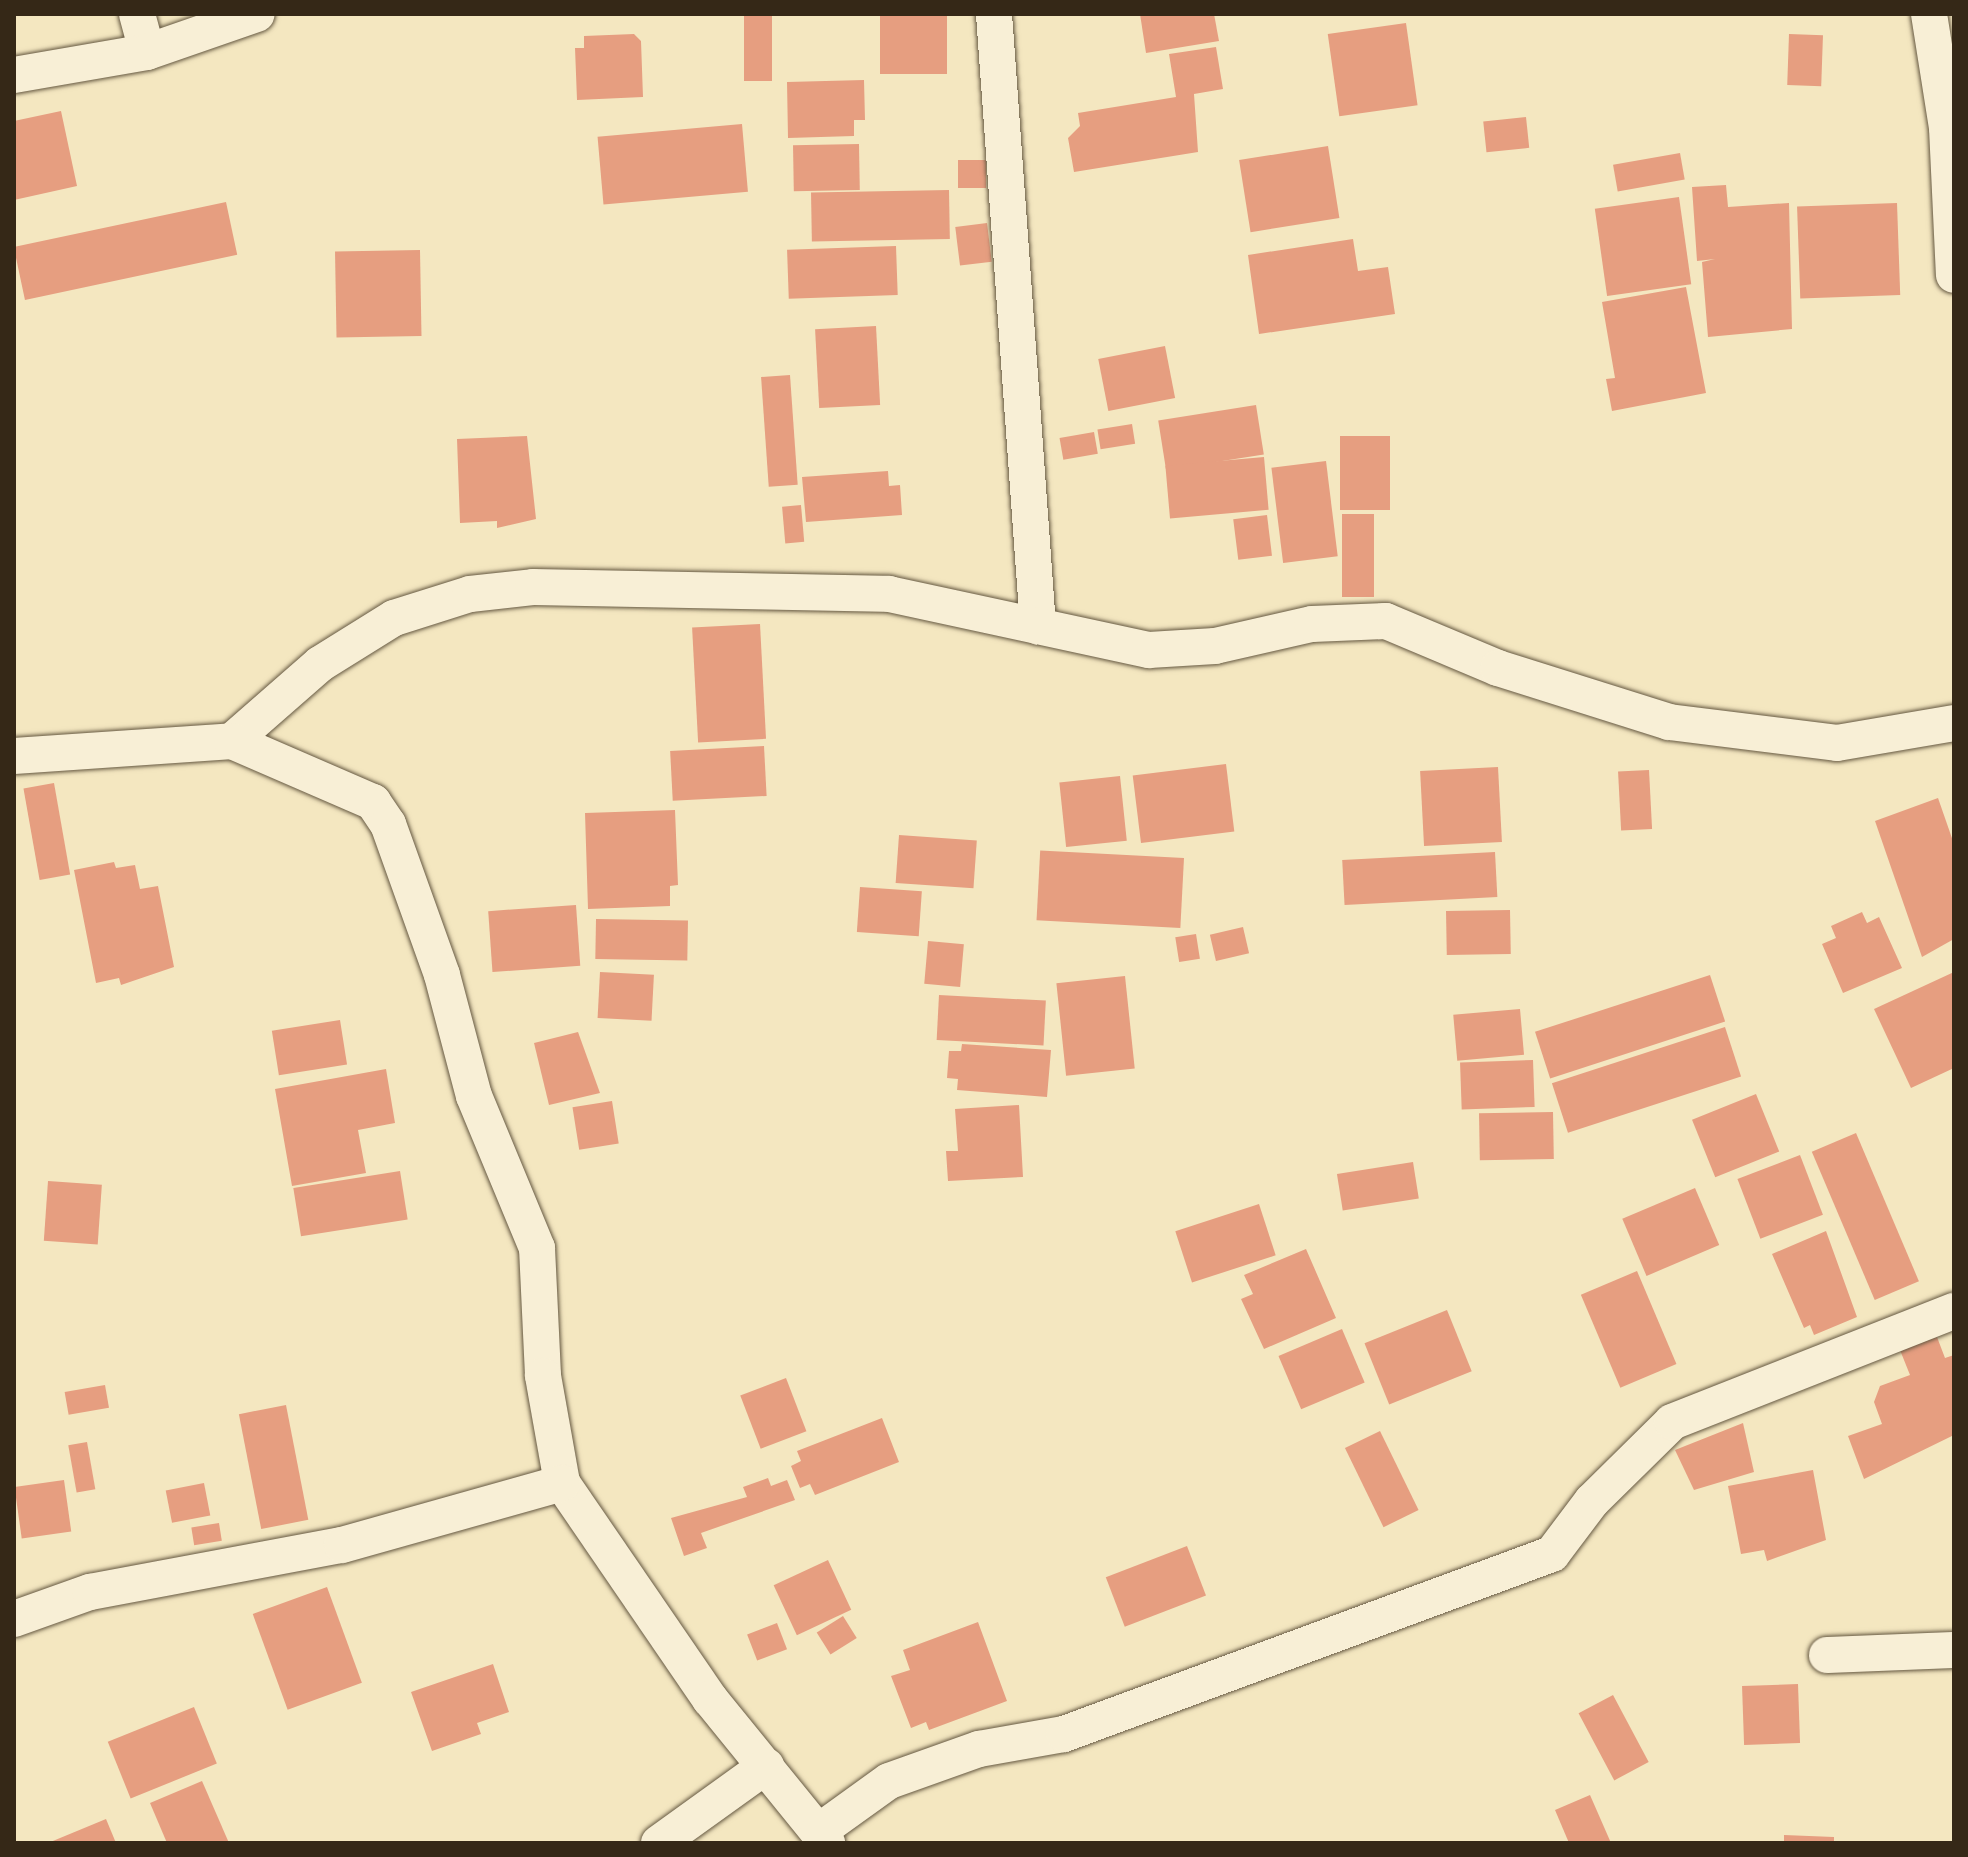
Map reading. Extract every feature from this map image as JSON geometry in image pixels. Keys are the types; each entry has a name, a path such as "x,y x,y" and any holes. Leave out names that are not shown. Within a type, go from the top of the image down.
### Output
{"street":[{"path":"137,14 147,52"},
{"path":"14,75 147,52 257,14"},
{"path":"994,14 1038,626"},
{"path":"1929,14 1947,128 1954,275"},
{"path":"232,741 320,664 394,618 470,594 533,587 889,594 1149,650 1215,646 1326,622 1386,621 1498,668 1669,722 1837,743 1954,723"},
{"path":"14,756 232,741 373,802 388,824 442,975 474,1096 537,1248 543,1376 562,1483 710,1699 822,1837 889,1781 979,1749 1064,1734 1552,1554 1592,1501 1672,1422 1954,1311"},
{"path":"14,1619 90,1592 342,1545 562,1483"},
{"path":"1827,1655 1954,1650"},
{"path":"659,1843 766,1766"}],"building":[{"path":"744,14 772,14 772,81 744,81"},
{"path":"880,14 947,14 947,74 880,74"},
{"path":"1140,14 1214,14 1219,41 1146,53"},
{"path":"1406,23 1418,105 1339,116 1328,34"},
{"path":"634,34 641,41 643,97 577,100 575,48 584,48 584,36"},
{"path":"1789,34 1823,35 1821,86 1787,85"},
{"path":"1216,47 1223,89 1194,94 1198,152 1074,172 1068,138 1080,126 1078,113 1176,97 1169,54"},
{"path":"864,80 865,120 854,120 854,136 788,138 787,82"},
{"path":"61,111 77,186 14,200 14,121"},
{"path":"1526,117 1529,148 1486,152 1483,121"},
{"path":"742,124 748,192 603,204 598,137"},
{"path":"859,144 860,190 794,191 793,145"},
{"path":"1328,146 1339,218 1251,232 1239,160"},
{"path":"1680,153 1685,180 1618,191 1613,165"},
{"path":"958,160 986,160 986,188 958,188"},
{"path":"1726,185 1728,207 1789,203 1792,329 1708,337 1702,262 1715,259 1697,261 1692,187"},
{"path":"949,190 950,239 812,241 811,192"},
{"path":"1679,197 1691,284 1607,296 1595,209"},
{"path":"226,202 237,255 25,300 14,247"},
{"path":"1897,203 1900,295 1800,298 1797,206"},
{"path":"987,223 992,262 960,266 955,227"},
{"path":"1353,239 1358,271 1388,267 1395,314 1259,334 1248,255"},
{"path":"896,246 898,295 789,299 787,250"},
{"path":"420,250 422,336 337,337 335,251"},
{"path":"1686,287 1706,393 1612,411 1606,379 1615,378 1602,302"},
{"path":"876,326 880,405 819,408 815,329"},
{"path":"1165,346 1175,398 1108,411 1098,359"},
{"path":"790,375 798,485 769,487 761,377"},
{"path":"1256,405 1264,454 1166,470 1158,420"},
{"path":"1132,424 1135,444 1101,449 1097,429"},
{"path":"1094,432 1098,454 1063,460 1060,438"},
{"path":"527,436 536,519 497,528 497,521 460,523 457,439"},
{"path":"1340,436 1390,436 1390,510 1340,510"},
{"path":"1264,457 1269,510 1170,518 1165,466"},
{"path":"1326,461 1338,556 1283,563 1271,468"},
{"path":"888,471 889,486 900,485 902,515 806,522 802,477"},
{"path":"801,505 804,542 785,544 782,507"},
{"path":"1342,514 1374,514 1374,597 1342,597"},
{"path":"1267,515 1272,556 1238,560 1233,519"},
{"path":"760,624 766,739 698,742 692,628"},
{"path":"764,746 767,796 673,801 670,751"},
{"path":"1226,764 1234,831 1141,843 1133,775"},
{"path":"1498,767 1502,842 1424,846 1420,771"},
{"path":"1649,770 1652,829 1621,831 1618,772"},
{"path":"1120,776 1127,841 1066,847 1059,782"},
{"path":"54,783 70,875 40,880 23,788"},
{"path":"1938,798 1954,844 1954,939 1922,957 1875,821"},
{"path":"675,810 678,885 670,886 670,906 588,909 585,813"},
{"path":"899,835 977,840 973,888 896,883"},
{"path":"1040,850 1184,858 1180,928 1037,920"},
{"path":"1495,852 1497,897 1345,905 1342,860"},
{"path":"114,862 116,868 135,865 140,889 158,886 174,967 121,985 119,978 96,983 74,870"},
{"path":"860,887 922,891 919,936 857,932"},
{"path":"576,905 580,966 492,972 488,911"},
{"path":"1510,910 1511,954 1447,955 1446,911"},
{"path":"1862,912 1867,923 1879,917 1902,968 1843,993 1822,944 1836,938 1831,926"},
{"path":"596,919 688,921 687,961 595,959"},
{"path":"1243,927 1249,953 1216,961 1210,935"},
{"path":"1196,934 1200,959 1179,962 1175,937"},
{"path":"928,941 964,944 960,987 924,984"},
{"path":"600,972 654,975 652,1021 598,1018"},
{"path":"1954,972 1954,1068 1911,1088 1874,1009"},
{"path":"1710,975 1725,1022 1550,1078 1535,1032"},
{"path":"1125,976 1135,1068 1066,1076 1056,983"},
{"path":"939,995 1046,1001 1043,1046 937,1040"},
{"path":"1520,1009 1524,1055 1457,1061 1453,1015"},
{"path":"340,1020 347,1064 279,1075 272,1031"},
{"path":"1725,1027 1741,1076 1568,1133 1552,1083"},
{"path":"578,1032 600,1093 549,1105 534,1043"},
{"path":"962,1044 1051,1050 1047,1097 957,1090 958,1079 947,1078 949,1051 961,1051"},
{"path":"1533,1060 1535,1107 1462,1110 1460,1063"},
{"path":"386,1069 395,1123 358,1130 366,1173 292,1186 275,1089"},
{"path":"1756,1094 1779,1151 1715,1177 1692,1120"},
{"path":"612,1101 619,1143 579,1150 572,1107"},
{"path":"1019,1105 1023,1177 948,1181 946,1151 958,1151 955,1109"},
{"path":"1553,1112 1554,1159 1480,1160 1479,1113"},
{"path":"1856,1133 1919,1281 1875,1300 1812,1152"},
{"path":"1800,1155 1823,1215 1760,1239 1737,1179"},
{"path":"1413,1162 1419,1199 1343,1211 1337,1174"},
{"path":"400,1171 408,1219 301,1236 293,1188"},
{"path":"48,1181 102,1185 98,1245 44,1241"},
{"path":"1695,1188 1719,1245 1647,1276 1622,1219"},
{"path":"1259,1204 1276,1255 1192,1283 1175,1231"},
{"path":"1826,1231 1857,1317 1814,1335 1810,1325 1804,1328 1772,1254"},
{"path":"1306,1249 1336,1318 1264,1349 1241,1299 1253,1294 1244,1275"},
{"path":"1637,1271 1676,1364 1620,1388 1581,1295"},
{"path":"1447,1310 1472,1371 1389,1405 1364,1343"},
{"path":"1342,1329 1365,1382 1301,1409 1278,1356"},
{"path":"1937,1337 1945,1358 1954,1355 1954,1435 1864,1479 1848,1436 1882,1424 1874,1402 1880,1386 1910,1375 1900,1350"},
{"path":"786,1378 806,1431 761,1449 740,1396"},
{"path":"105,1385 109,1408 69,1415 65,1392"},
{"path":"286,1405 308,1520 261,1529 239,1414"},
{"path":"882,1418 899,1462 815,1495 810,1484 800,1488 791,1466 801,1461 797,1451"},
{"path":"1743,1423 1754,1472 1694,1490 1675,1450"},
{"path":"1380,1431 1419,1510 1384,1527 1345,1448"},
{"path":"87,1442 95,1489 77,1493 68,1445"},
{"path":"1813,1470 1826,1540 1767,1561 1764,1550 1741,1554 1728,1486"},
{"path":"768,1478 771,1486 787,1480 795,1500 701,1533 707,1548 684,1556 671,1518 747,1497 743,1487"},
{"path":"64,1480 71,1531 22,1538 14,1487"},
{"path":"204,1483 210,1515 172,1523 166,1490"},
{"path":"219,1523 222,1541 194,1545 191,1527"},
{"path":"1187,1546 1206,1595 1125,1627 1106,1577"},
{"path":"828,1560 851,1610 797,1635 774,1585"},
{"path":"327,1587 362,1683 288,1710 253,1614"},
{"path":"843,1616 857,1638 830,1654 817,1632"},
{"path":"978,1622 1007,1701 929,1730 926,1722 911,1728 891,1676 910,1670 903,1650"},
{"path":"777,1623 787,1649 757,1661 747,1634"},
{"path":"493,1664 509,1712 477,1723 481,1734 432,1751 411,1692"},
{"path":"1798,1684 1800,1743 1744,1745 1742,1686"},
{"path":"1613,1695 1649,1762 1614,1780 1579,1713"},
{"path":"194,1707 217,1764 131,1798 108,1742"},
{"path":"202,1781 229,1843 167,1843 150,1803"},
{"path":"1590,1795 1611,1843 1569,1843 1555,1810"},
{"path":"106,1819 116,1843 48,1843"},
{"path":"1784,1835 1834,1837 1834,1843 1784,1843"}]}
